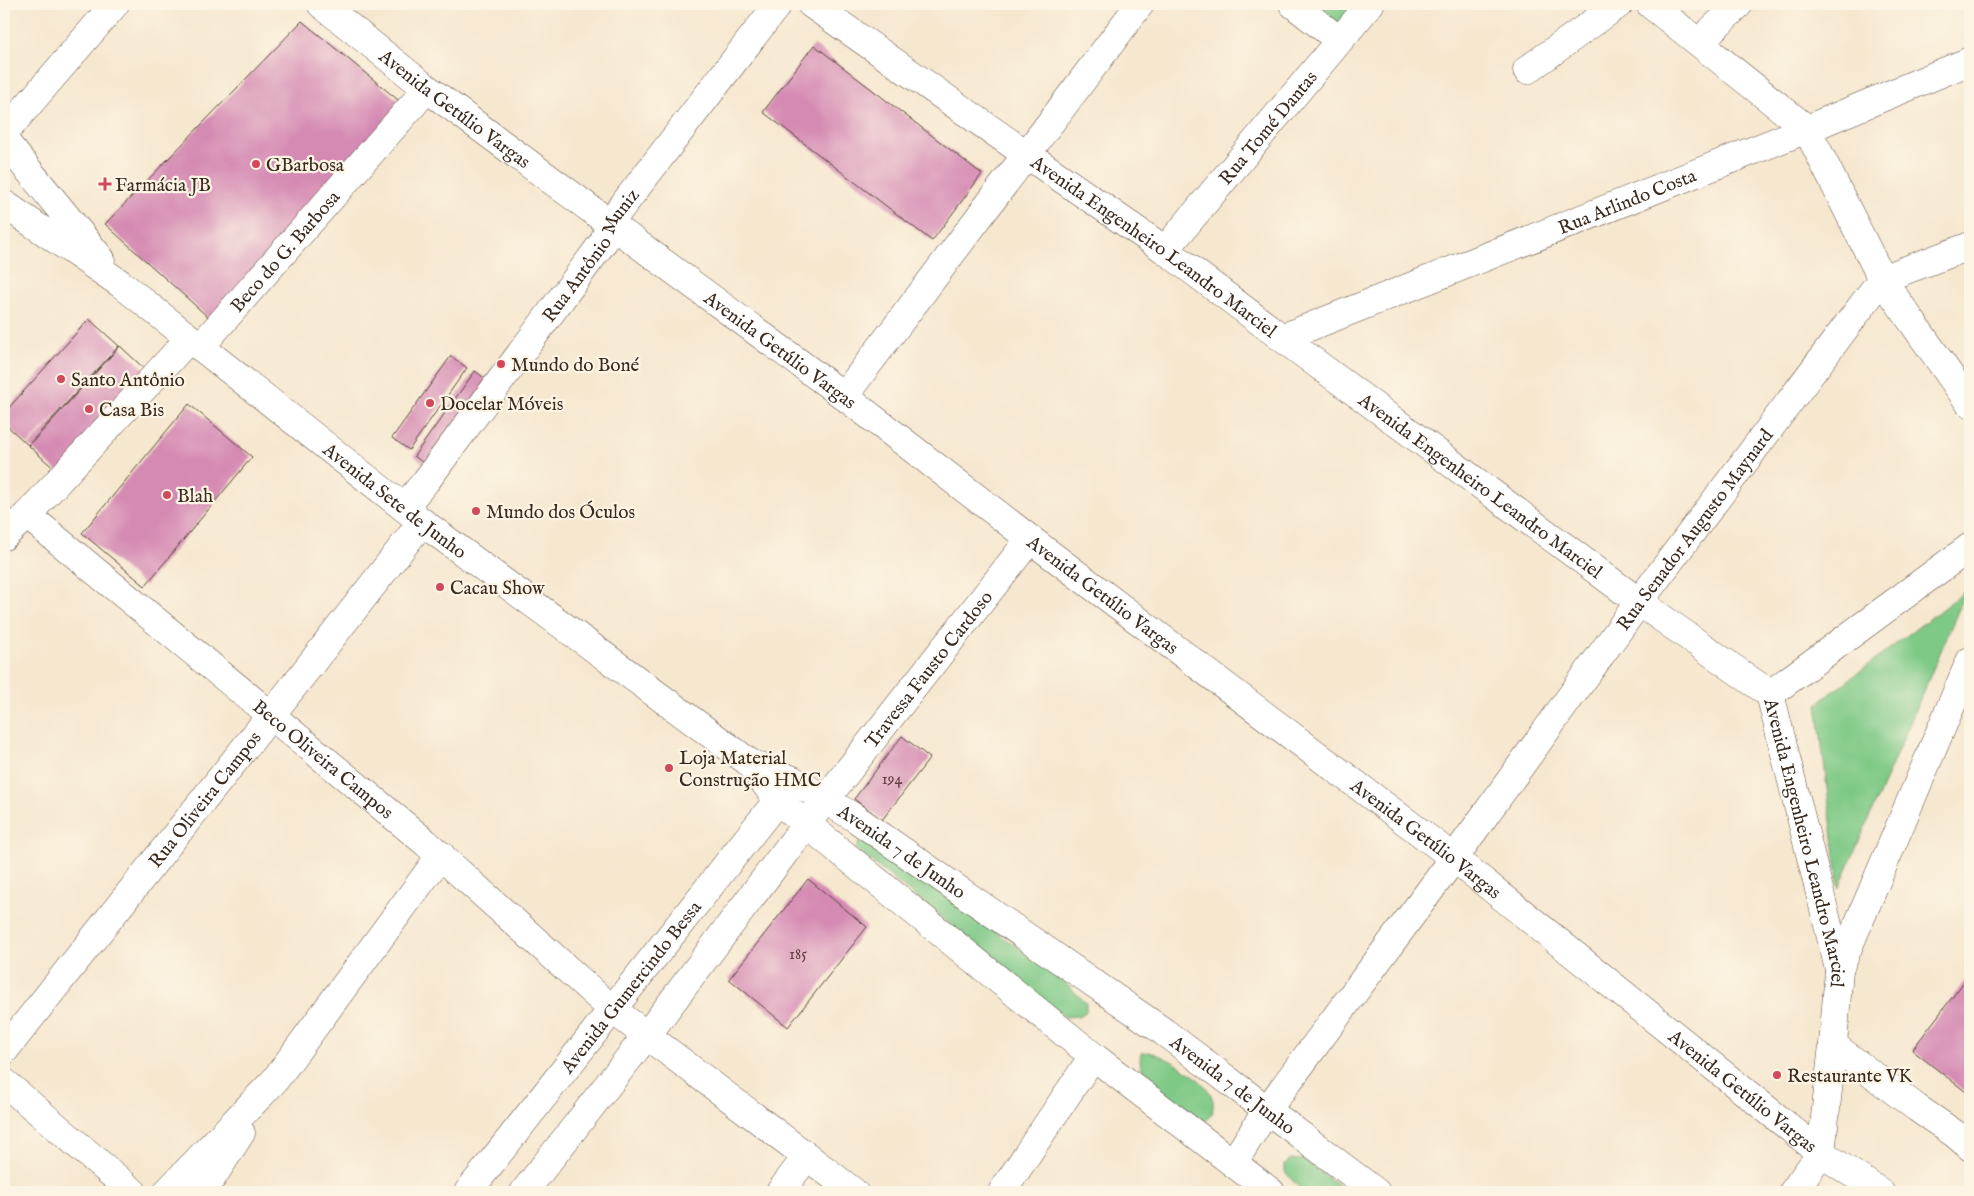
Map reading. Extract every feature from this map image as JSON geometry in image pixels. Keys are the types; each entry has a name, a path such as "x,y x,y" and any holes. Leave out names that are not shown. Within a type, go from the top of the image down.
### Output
{"street":[{"path":"4,133 115,4"},
{"name":"Avenida Getúlio Vargas","path":"321,4 425,87 844,396 1030,539 1454,858 1821,1153 1880,1192"},
{"name":"Rua Antônio Muniz","path":"413,514 432,473 604,241 619,230 778,4"},
{"name":"Avenida Engenheiro Leandro Marciel","path":"811,4 1165,250 1639,602 1770,694 1839,969 1834,1045 1821,1153"},
{"path":"844,396 1140,4"},
{"path":"1293,4 1339,40"},
{"name":"Rua Tomé Dantas","path":"1165,250 1370,4"},
{"path":"1527,70 1620,4"},
{"path":"1650,4 1807,129 1882,279 1970,404"},
{"path":"1698,42 1739,4"},
{"name":"Rua Arlindo Costa","path":"1282,338 1807,129 1970,61"},
{"name":"Beco do G. Barbosa","path":"4,536 27,515 195,343 418,100 425,87"},
{"name":"Avenida Sete de Junho","path":"4,140 121,284"},
{"name":"Avenida Sete de Junho","path":"4,204 121,284 413,514 750,762"},
{"path":"1882,279 1970,246"},
{"name":"Rua Senador Augusto Maynard","path":"1233,1163 1267,1110 1454,858 1639,602 1882,279"},
{"name":"Rua Oliveira Campos","path":"4,1051 271,715 413,514"},
{"name":"Beco Oliveira Campos","path":"27,515 441,855 613,1010 854,1192"},
{"name":"Travessa Fausto Cardoso","path":"826,799 1030,539"},
{"path":"1770,694 1970,548"},
{"path":"1839,969 1970,661"},
{"name":"Avenida 7 de Junho","path":"750,762 786,791 807,823 1093,1056 1270,1192"},
{"name":"Avenida 7 de Junho","path":"786,791 826,799 1164,1032 1376,1192"},
{"name":"Avenida Gumercindo Bessa","path":"468,1192 786,791"},
{"path":"524,1192 647,1035 826,799"},
{"path":"203,1192 275,1080 441,855"},
{"path":"1834,1045 1970,1147"},
{"path":"1002,1192 1093,1056"},
{"path":"167,1192 275,1080"},
{"path":"4,1082 133,1192"},
{"path":"1793,1192 1821,1153"},
{"path":"780,1192 807,1156"}],"green space":[{"path":"1314,4 1377,4 1353,34"},
{"path":"1967,590 1839,888 1817,704"},
{"path":"859,842 871,844 1057,975 1086,1003 1086,1012 1078,1016 1065,1017 856,849"},
{"path":"1149,1052 1185,1069 1209,1091 1213,1100 1213,1108 1212,1114 1205,1121 1182,1108 1149,1081 1142,1071 1140,1059 1141,1053"},
{"path":"1291,1159 1303,1160 1348,1192 1303,1192 1285,1172 1285,1164"}],"building":[{"name":"GBarbosa","path":"302,21 403,104 209,318 105,224"},
{"path":"814,45 982,174 932,241 763,112"},
{"name":"Santo Antônio","path":"89,319 119,346 28,445 4,423 4,413"},
{"name":"Casa Bis","path":"120,346 149,373 59,473 29,446"},
{"name":"Docelar Móveis","path":"451,356 467,368 409,450 392,438"},
{"path":"475,371 494,385 433,470 414,456"},
{"name":"Blah","path":"189,404 252,457 145,586 82,533"},
{"path":"902,736 930,758 882,820 854,799"},
{"path":"808,879 867,927 788,1027 729,979"},
{"path":"1970,974 1970,1095 1912,1050"}],"place":[{"name":"GBarbosa","path":"256,164"},
{"name":"Farmácia JB","path":"105,184"},
{"name":"Mundo do Boné","path":"501,364"},
{"name":"Santo Antônio","path":"61,379"},
{"name":"Docelar Móveis","path":"430,403"},
{"name":"Casa Bis","path":"89,409"},
{"name":"Blah","path":"167,495"},
{"name":"Mundo dos Óculos","path":"476,511"},
{"name":"Cacau Show","path":"440,587"},
{"name":"Loja Material Construção HMC","path":"669,768"},
{"name":"Restaurante VK","path":"1777,1075"}]}
